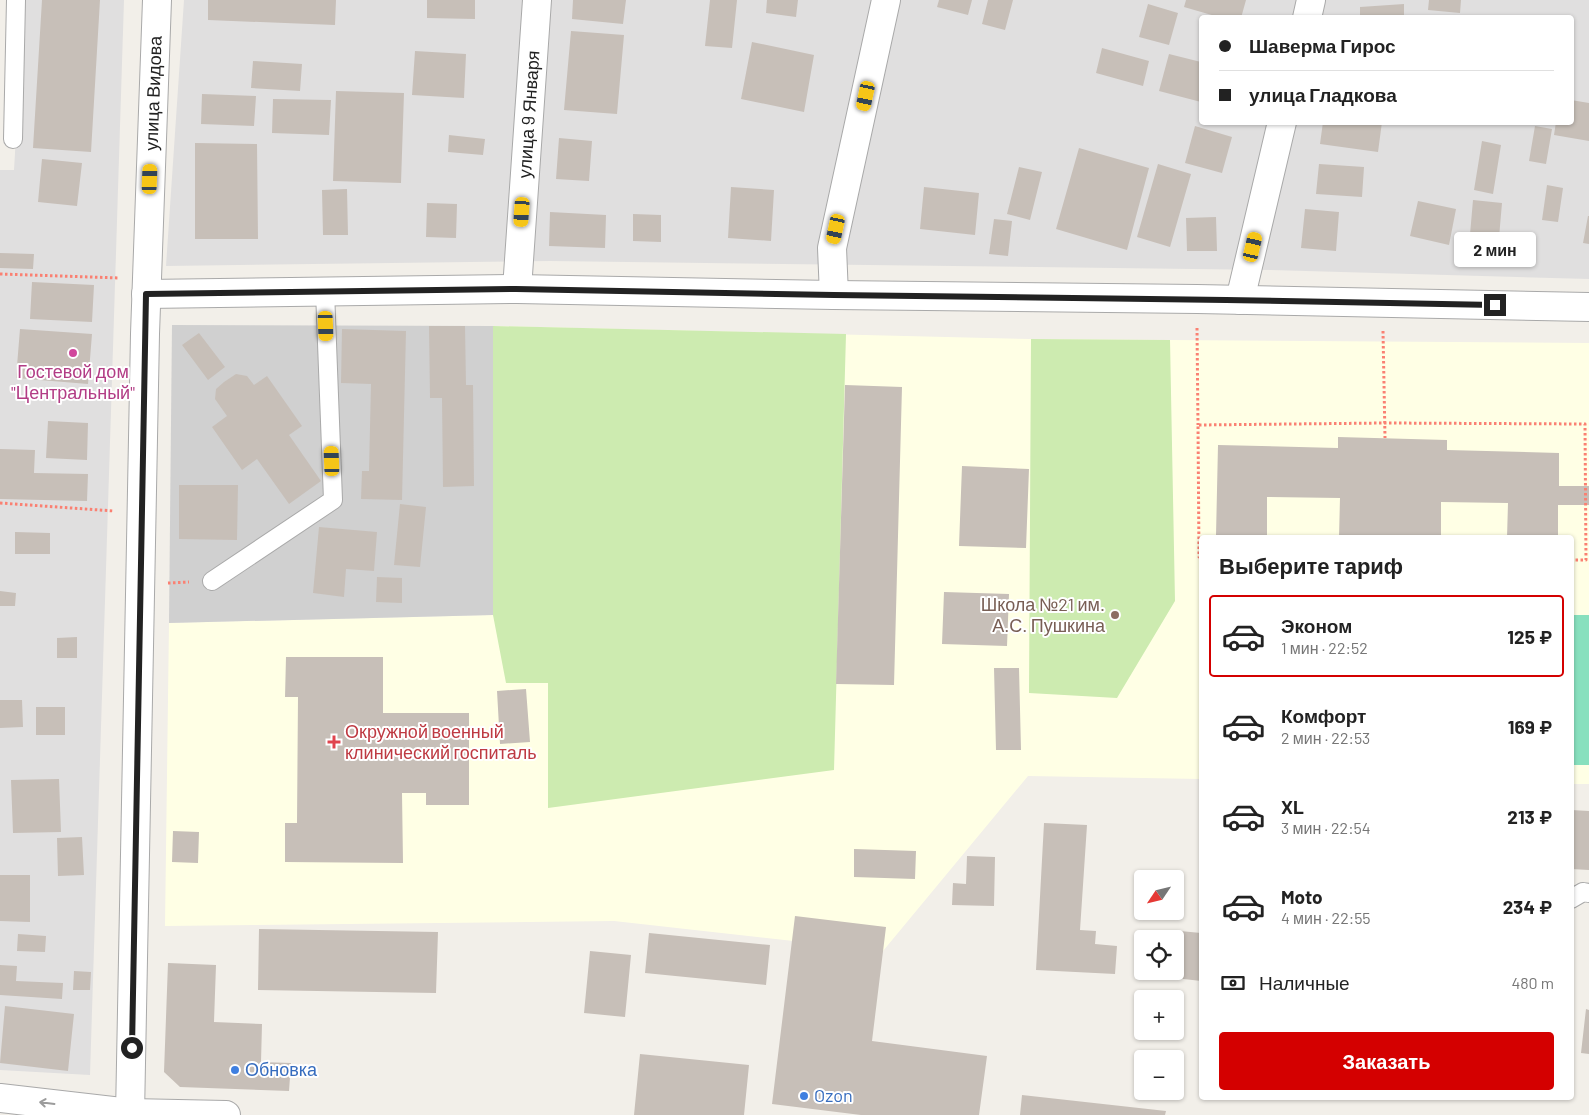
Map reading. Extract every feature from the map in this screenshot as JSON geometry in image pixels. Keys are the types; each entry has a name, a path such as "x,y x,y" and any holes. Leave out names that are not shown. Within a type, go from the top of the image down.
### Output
{"street":[{"name":"улица Видова","path":"130,1114 136,286 157,0"},
{"name":"улица 9 Января","path":"516,289 537,0"},
{"path":"834,295 832,248 886,0"},
{"path":"1308,15 1311,0"},
{"path":"1240,300 1281,125"},
{"path":"136,286 325,291 516,289 1589,307"},
{"path":"0,1098 130,1114 226,1115"}],"lane":[{"path":"13,139 16,0"},
{"path":"212,581 333,500 325,291"},
{"path":"1574,897 1583,892 1589,893"}],"path":[{"path":"0,274 136,286"},
{"path":"1197,299 1199,557"},
{"path":"1383,303 1385,438"},
{"path":"1198,425 1385,423 1585,424 1587,560 1574,560"},
{"path":"0,503 116,511"}],"shaded area":[{"path":"24,0 124,0 90,1075 0,1070 0,170 14,170"},
{"path":"184,0 1589,0 1589,279 1271,270 550,261 166,266"},
{"path":"172,325 493,326 493,615 169,623"},
{"path":"493,326 1031,339 1589,343 1589,784 1574,784 1574,535 1199,535 1199,779 1028,776 883,951 614,921 165,926 169,623 493,615"}],"green space":[{"path":"493,326 846,334 834,770 548,808 548,683 506,683 493,615"},
{"path":"1031,339 1170,340 1175,601 1117,698 1029,693"},
{"path":"1574,615 1589,615 1589,765 1574,765"}],"building":[{"path":"42,0 100,0 91,152 33,148"},
{"path":"208,0 336,0 335,25 208,20"},
{"path":"427,0 475,0 475,19 427,18"},
{"path":"573,0 626,0 623,24 572,19"},
{"path":"710,0 737,0 732,48 705,46"},
{"path":"767,0 798,0 796,17 766,13"},
{"path":"939,0 972,0 968,15 937,7"},
{"path":"988,0 1013,0 1005,30 982,24"},
{"path":"1186,0 1246,0 1242,15 1212,15 1184,7"},
{"path":"1429,0 1461,0 1460,13 1428,10"},
{"path":"1148,4 1178,13 1169,45 1139,37"},
{"path":"1404,4 1404,15 1360,15 1360,7"},
{"path":"571,31 624,35 617,114 564,110"},
{"path":"752,42 814,55 804,112 741,99"},
{"path":"1102,48 1149,61 1143,86 1096,73"},
{"path":"415,51 466,54 464,98 412,95"},
{"path":"1169,54 1199,62 1199,101 1159,91"},
{"path":"253,61 302,64 300,91 251,88"},
{"path":"336,91 404,93 401,183 333,181"},
{"path":"202,94 256,96 254,126 201,124"},
{"path":"273,99 331,100 329,135 272,133"},
{"path":"1574,100 1589,103 1589,141 1554,135 1556,125 1574,125"},
{"path":"1323,125 1382,125 1378,152 1320,144"},
{"path":"1195,126 1232,137 1222,173 1185,163"},
{"path":"1535,126 1552,129 1546,164 1529,161"},
{"path":"449,135 485,139 483,155 448,152"},
{"path":"559,138 592,141 589,181 556,179"},
{"path":"1482,141 1501,145 1493,194 1474,190"},
{"path":"195,143 257,144 258,239 195,239"},
{"path":"1079,148 1149,168 1127,250 1056,229"},
{"path":"42,159 82,163 77,206 38,202"},
{"path":"1158,164 1191,174 1170,247 1137,237"},
{"path":"1319,164 1364,167 1362,197 1316,194"},
{"path":"1019,167 1042,172 1030,220 1007,214"},
{"path":"1547,185 1563,188 1558,222 1542,220"},
{"path":"731,187 774,190 771,241 728,238"},
{"path":"924,187 979,193 975,235 920,229"},
{"path":"347,189 348,235 323,235 322,190"},
{"path":"1473,200 1502,203 1498,249 1469,246"},
{"path":"1418,201 1456,209 1449,245 1410,236"},
{"path":"427,203 457,204 456,238 426,237"},
{"path":"1305,209 1339,212 1336,251 1301,248"},
{"path":"550,212 606,215 605,248 549,246"},
{"path":"633,214 661,215 661,242 633,241"},
{"path":"1589,216 1589,244 1583,243"},
{"path":"1216,217 1217,251 1187,251 1186,218"},
{"path":"994,219 1012,221 1008,256 989,254"},
{"path":"0,253 34,254 33,269 0,268"},
{"path":"32,282 94,285 92,322 30,319"},
{"path":"429,326 465,326 466,385 473,385 474,486 443,487 442,398 430,398"},
{"path":"20,329 92,334 88,384 16,378"},
{"path":"342,329 406,331 402,500 361,499 362,471 369,471 371,384 341,383"},
{"path":"199,333 225,367 208,380 182,345"},
{"path":"236,374 247,376 254,385 267,376 302,426 289,435 321,481 289,504 257,459 242,470 212,427 227,416 215,399 216,389"},
{"path":"845,385 902,387 894,685 836,684"},
{"path":"48,421 88,423 87,460 46,458"},
{"path":"1338,437 1447,440 1447,450 1559,453 1559,486 1589,486 1589,505 1558,505 1558,535 1507,535 1508,503 1441,502 1441,535 1339,535 1340,498 1267,497 1267,535 1216,535 1218,445 1338,448"},
{"path":"0,449 35,450 34,473 88,474 87,501 0,499"},
{"path":"962,466 1029,469 1026,548 959,546"},
{"path":"179,485 238,485 237,540 179,539"},
{"path":"400,504 426,507 420,567 394,565"},
{"path":"319,527 377,532 374,571 346,569 344,597 313,593"},
{"path":"15,532 50,533 50,554 15,554"},
{"path":"377,577 402,578 402,603 376,602"},
{"path":"0,591 16,593 15,606 0,606"},
{"path":"944,592 1009,594 1007,646 942,644"},
{"path":"77,637 77,658 57,658 57,638"},
{"path":"286,657 383,657 383,713 469,713 469,805 426,805 426,793 402,793 403,863 285,862 285,823 297,823 298,697 285,697"},
{"path":"994,668 1019,668 1021,750 996,750"},
{"path":"526,689 530,742 500,744 497,691"},
{"path":"0,700 22,700 23,727 0,728"},
{"path":"36,707 65,707 65,735 36,735"},
{"path":"59,779 61,832 13,833 11,780"},
{"path":"1574,810 1589,811 1589,870 1574,869"},
{"path":"1044,823 1087,825 1080,930 1096,931 1095,944 1117,946 1115,974 1036,970"},
{"path":"173,831 199,832 198,863 172,862"},
{"path":"82,837 84,875 58,876 57,838"},
{"path":"854,849 916,851 915,879 854,877"},
{"path":"967,856 995,857 994,906 952,905 953,883 966,884"},
{"path":"0,875 30,875 30,922 0,921"},
{"path":"795,916 886,927 872,1041 987,1056 979,1115 861,1115 772,1104"},
{"path":"259,929 438,932 436,993 258,990"},
{"path":"1184,931 1199,933 1199,981 1184,979"},
{"path":"649,933 770,945 766,985 645,973"},
{"path":"18,934 46,936 45,952 17,951"},
{"path":"590,951 631,955 625,1017 584,1013"},
{"path":"168,963 216,965 214,1022 262,1024 261,1062 291,1063 289,1091 180,1087 164,1072"},
{"path":"0,965 17,966 16,981 63,983 62,999 0,995"},
{"path":"74,971 91,972 90,990 73,990"},
{"path":"5,1006 74,1014 68,1071 0,1063"},
{"path":"1586,1009 1589,1010 1589,1054 1581,1053"},
{"path":"640,1054 749,1065 744,1115 634,1115"},
{"path":"1022,1095 1166,1111 1165,1115 1020,1115"}],"place":[{"name":"Гостевой дом \"Центральный\"","path":"73,353"},
{"name":"Школа №21 им. А.С. Пушкина","path":"1115,615"},
{"name":"Окружной военный клинический госпиталь","path":"334,742"},
{"name":"Обновка","path":"235,1070"},
{"name":"Ozon","path":"804,1096"}],"route":[{"path":"132,1048 146,294 516,289 1495,305"}]}
